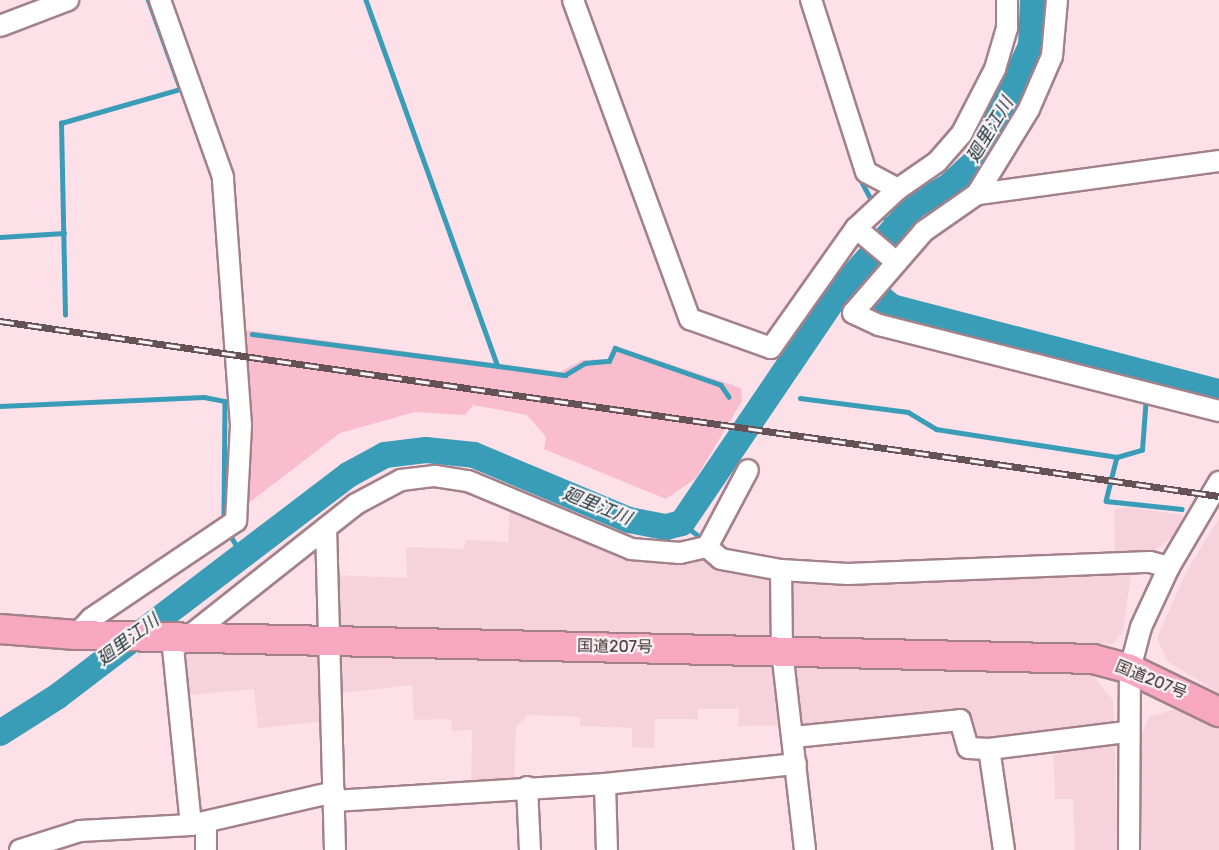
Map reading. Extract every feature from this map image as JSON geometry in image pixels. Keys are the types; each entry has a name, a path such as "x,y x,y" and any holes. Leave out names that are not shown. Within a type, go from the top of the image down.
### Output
{"highway":[{"name":"国道207号","path":"0,629 76,635 183,638 1093,659 1130,669 1219,712"}],"street":[{"path":"0,26 68,0"},
{"path":"76,635 92,618 236,521 241,425 223,177 160,0"},
{"path":"573,0 690,319 771,348 856,228 898,189 937,162 962,133 995,69 1007,28 1007,0"},
{"path":"811,0 866,172 898,189"},
{"path":"1057,0 1052,56 1029,109 977,194 924,231 853,313 879,325 1219,411"},
{"path":"977,194 1219,161"},
{"path":"856,228 896,261"},
{"path":"711,543 728,501 748,470"},
{"path":"206,850 199,823 172,657 183,638 326,528 385,486 435,476 468,481 631,549 680,553 711,543"},
{"path":"1129,850 1126,732 1130,669 1141,627 1169,567 1219,482"},
{"path":"326,528 335,850"},
{"path":"711,543 721,559 782,570 848,574 1150,562 1169,567"},
{"path":"782,570 782,651 794,737 805,850"},
{"path":"794,737 960,720 968,748 989,749 1126,732"},
{"path":"989,749 1004,850"},
{"path":"20,850 80,831 199,823 334,796 605,784 796,764"},
{"path":"605,784 607,850"},
{"path":"527,787 530,850"}],"shaded area":[{"path":"244,330 560,372 583,360 608,359 613,345 741,388 742,401 696,478 666,499 544,449 546,437 527,415 473,405 465,415 415,412 340,433 241,509"},
{"path":"510,503 630,554 719,552 849,569 1115,558 1114,510 1126,507 1183,515 1174,536 1132,567 1123,632 1113,644 331,630 332,575 407,578 406,547 464,549 466,540 508,542"},
{"path":"1219,518 1219,693 1167,661 1157,638 1186,572"},
{"path":"183,647 1090,673 1113,700 1118,850 1075,850 1073,799 1055,799 1053,737 971,744 962,717 797,734 795,725 738,726 739,709 698,709 698,719 655,719 654,748 632,747 632,728 580,726 580,717 528,715 516,727 514,784 471,786 472,730 452,731 451,719 414,720 412,685 326,695 327,721 258,728 254,689 181,696"},
{"path":"1176,709 1219,725 1219,850 1140,850 1140,738 1149,717"}],"waterway":[{"path":"65,315 61,123 180,89 148,0"},
{"path":"366,0 498,366 565,375 585,363 609,361 615,348 721,385 729,397"},
{"name":"廻里江川","path":"0,733 58,696 348,475 385,455 426,450 474,455 629,520 666,527 682,523 837,294 914,206 949,186 978,159 1031,46 1033,0"},
{"path":"856,171 870,197"},
{"path":"885,218 896,224"},
{"path":"0,237 64,233"},
{"path":"854,276 892,307 1219,392"},
{"path":"252,334 498,366"},
{"path":"1147,388 1150,374"},
{"path":"800,398 908,412 936,429 1117,457 1142,450 1146,396"},
{"path":"0,406 204,397 225,401 224,523"},
{"path":"1117,457 1106,501 1182,509"},
{"path":"682,523 705,541"},
{"path":"229,533 242,555"}],"railway":[{"path":"0,321 1219,496"}]}
